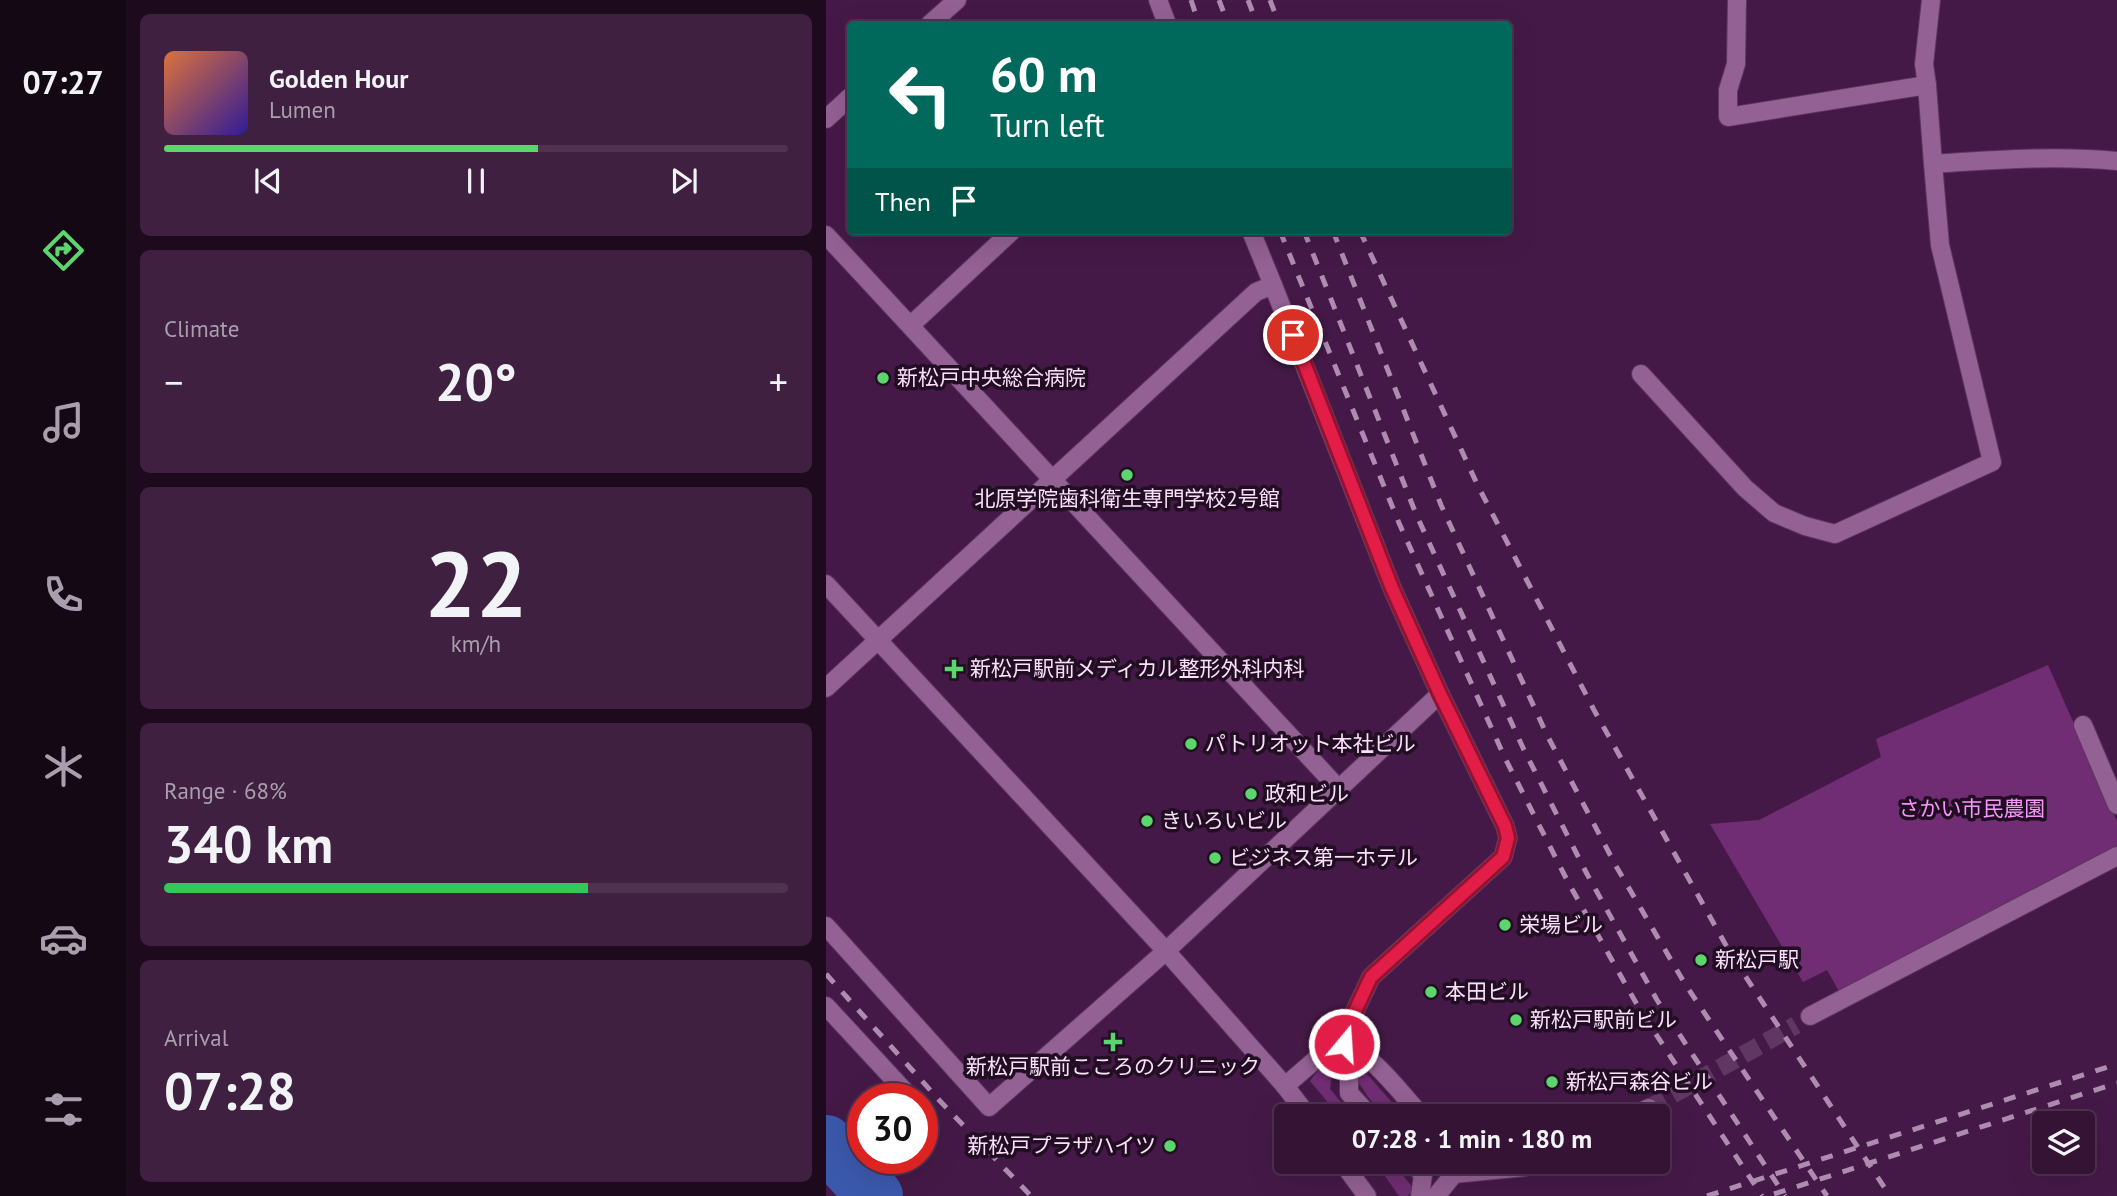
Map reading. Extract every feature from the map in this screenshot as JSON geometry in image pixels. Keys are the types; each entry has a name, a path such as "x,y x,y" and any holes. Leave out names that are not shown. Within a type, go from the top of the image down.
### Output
{"street":[{"path":"933,21 957,0"},
{"path":"1158,0 1166,21"},
{"path":"1737,0 1736,64 1728,90 1728,117 1927,85"},
{"path":"1641,374 1745,488 1764,505 1774,513 1805,526 1835,534 1992,462 1940,245 1924,64 1931,0"},
{"path":"826,119 847,100"},
{"path":"1933,164 2017,159 2088,158 2117,161"},
{"path":"826,235 1338,788"},
{"path":"911,326 1008,235"},
{"path":"1253,235 1392,588 1440,694 1505,826 1508,838 1503,857 1371,977 1348,1026 1344,1044"},
{"path":"826,688 1256,292 1273,285"},
{"path":"826,584 1166,951 1299,1104"},
{"path":"826,926 989,1107 1166,951 1440,694"},
{"path":"2083,725 2117,805"},
{"path":"1810,1016 2117,856"},
{"path":"826,1006 897,1083"},
{"path":"1285,1086 1322,1054 1344,1044 1358,1050 1410,1104"},
{"path":"1359,1104 1349,1094 1349,1068 1354,1058 1367,1059"},
{"path":"1351,1174 1367,1196"},
{"path":"1420,1196 1422,1174"},
{"path":"1436,1196 1449,1174"}],"green space":[{"name":"さかい市民農園","path":"2048,665 2117,821 2117,848 1840,993 1827,970 1803,982 1710,824 1759,820 1881,757 1876,739"},
{"path":"1343,1056 1333,1069 1330,1089 1343,1104 1329,1104 1310,1081 1322,1065"},
{"path":"1366,1073 1393,1104 1374,1104 1357,1080 1360,1074"},
{"path":"1383,1174 1402,1174 1414,1189 1408,1196 1399,1196"}],"waterway":[{"path":"826,1143 875,1196"}],"tunnel":[{"path":"1656,1104 1796,1025"}],"railway":[{"path":"1191,0 1198,21"},
{"path":"1219,0 1227,21"},
{"path":"1248,0 1256,21"},
{"path":"1270,0 1278,21"},
{"path":"1282,235 1399,523 1505,758 1568,882 1640,1010 1762,1196"},
{"path":"1306,235 1416,514 1524,750 1587,874 1657,1000 1785,1196"},
{"path":"1335,235 1441,505 1547,735 1616,866 1685,984 1827,1196"},
{"path":"1362,235 1478,486 1594,710 1732,956 1890,1196"},
{"path":"826,974 940,1101 1031,1196"},
{"path":"1707,1196 2117,1064"},
{"path":"1774,1194 2117,1083"}],"place":[{"name":"新松戸中央総合病院","path":"883,378"},
{"name":"北原学院歯科衛生専門学校2号館","path":"1127,475"},
{"name":"新松戸駅前メディカル整形外科内科","path":"954,669"},
{"name":"パトリオット本社ビル","path":"1191,744"},
{"name":"政和ビル","path":"1251,794"},
{"name":"きいろいビル","path":"1147,821"},
{"name":"ビジネス第一ホテル","path":"1215,858"},
{"name":"栄場ビル","path":"1505,925"},
{"name":"新松戸駅","path":"1701,960"},
{"name":"本田ビル","path":"1431,992"},
{"name":"新松戸駅前ビル","path":"1516,1020"},
{"name":"新松戸駅前こころのクリニック","path":"1113,1042"},
{"name":"新松戸森谷ビル","path":"1552,1082"},
{"name":"新松戸プラザハイツ","path":"1170,1146"}],"route":[{"path":"1293,335 1392,588 1440,694 1505,826 1508,838 1503,857 1371,977 1348,1026 1344,1044"}]}
